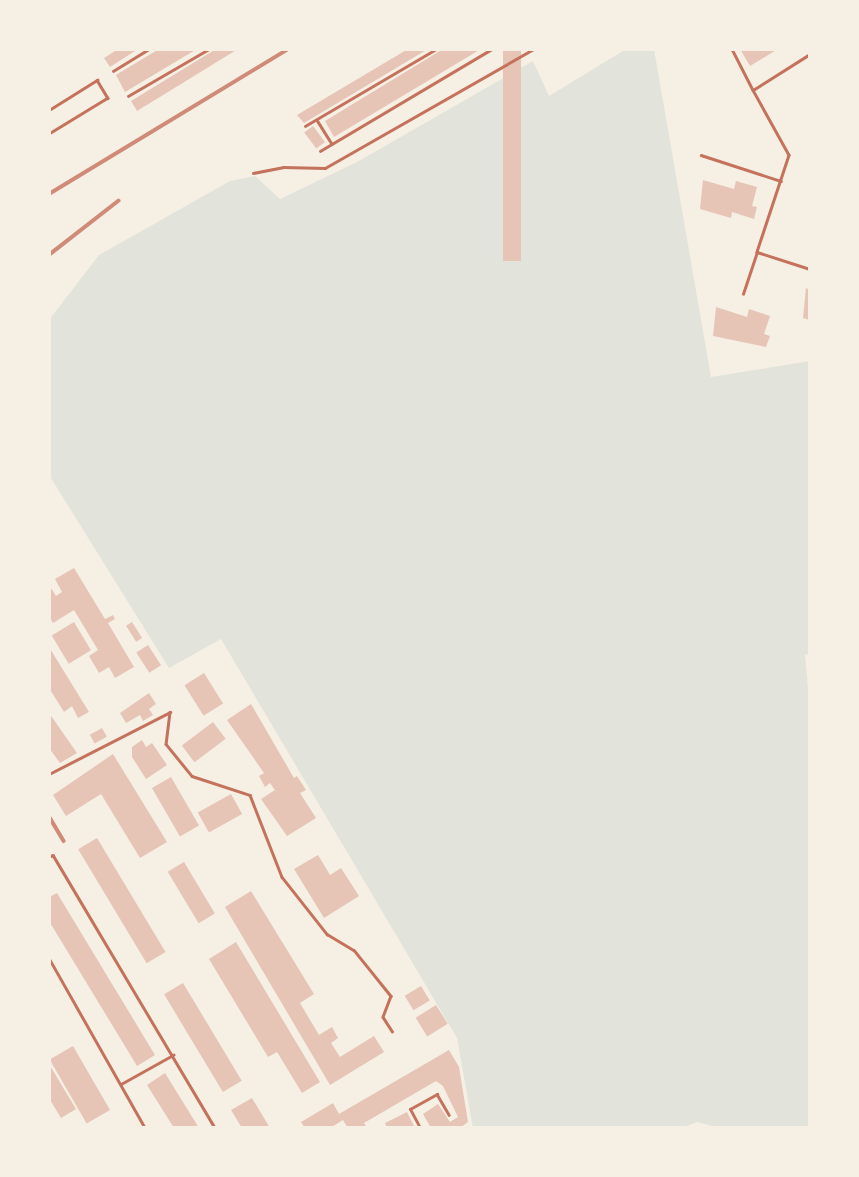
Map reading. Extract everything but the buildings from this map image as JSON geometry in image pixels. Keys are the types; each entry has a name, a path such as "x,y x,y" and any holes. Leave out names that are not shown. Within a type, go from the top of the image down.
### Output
{"lane":[{"path":"113,71 149,49"},
{"path":"128,96 209,49"},
{"path":"305,126 436,49"},
{"path":"320,151 492,49"},
{"path":"253,173 283,167 325,168 534,49"},
{"path":"732,49 789,155 743,294"},
{"path":"753,90 810,54"},
{"path":"49,110 97,80 108,98 49,134"},
{"path":"317,119 331,144"},
{"path":"701,155 781,181"},
{"path":"757,252 810,269"},
{"path":"49,774 170,712 166,744 192,776 250,795 282,877 327,934 354,950 391,996 383,1017 392,1031"},
{"path":"49,857 53,855 215,1128"},
{"path":"49,958 145,1128"},
{"path":"121,1084 173,1055"},
{"path":"420,1128 410,1109 438,1094 449,1115"}],"shaded area":[{"path":"626,49 654,49 711,377 810,361 810,656 805,654 810,710 810,1128 719,1128 697,1122 681,1128 473,1128 457,1038 221,639 169,668 49,475 49,320 99,255 230,181 255,176 280,199 357,162 533,61 549,96"}],"waterway":[{"path":"745,1128 768,1128"}],"railway":[{"path":"49,194 288,49"},
{"path":"49,255 118,201"},
{"path":"49,816 64,841"}]}
